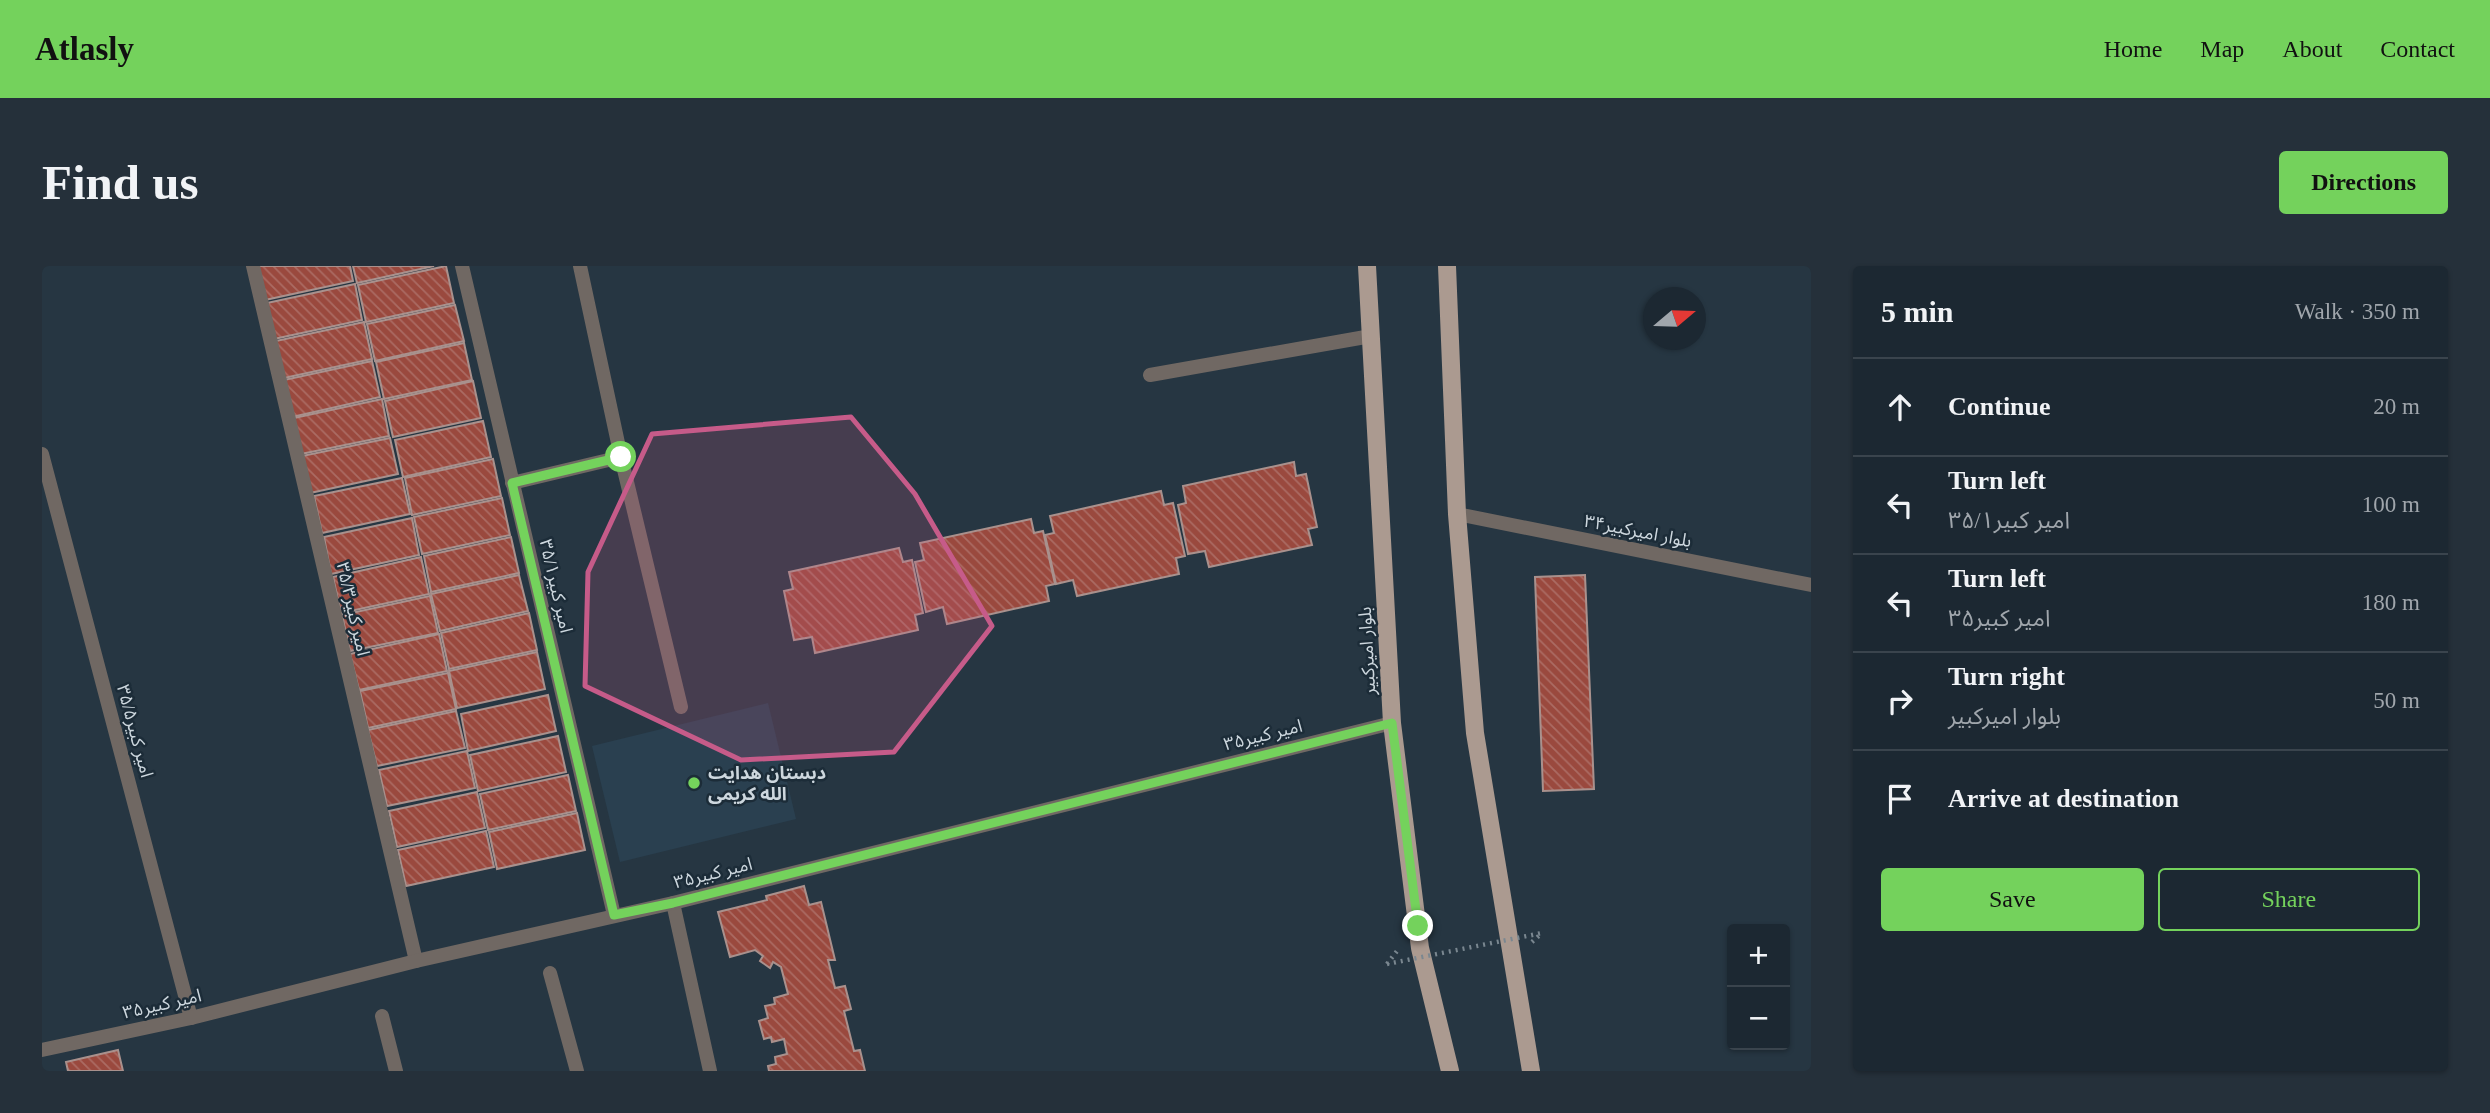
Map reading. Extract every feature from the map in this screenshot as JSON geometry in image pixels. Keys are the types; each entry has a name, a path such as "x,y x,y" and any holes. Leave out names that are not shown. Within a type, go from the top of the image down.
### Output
{"main road":[{"name":"بلوار امیرکبیر","path":"1367,266 1392,723 1420,948 1450,1071"},
{"path":"1447,266 1457,514 1475,733 1531,1071"}],"street":[{"name":"امیر کبیر۳۵/۳","path":"253,266 416,961"},
{"name":"امیر کبیر۳۵/۱","path":"462,266 614,915"},
{"path":"580,266 621,457 681,707"},
{"path":"1150,375 1371,336"},
{"name":"امیر کبیر۳۵/۵","path":"42,454 191,1018"},
{"path":"512,483 621,457"},
{"name":"بلوار امیرکبیر۳۴","path":"1457,514 1811,585"},
{"name":"امیر کبیر۳۵","path":"42,1050 191,1018 416,961 673,903 1392,723"},
{"path":"673,903 710,1071"},
{"path":"550,973 577,1071"},
{"path":"382,1016 396,1071"}],"path":[{"path":"1387,964 1542,933"}],"highlighted area":[{"path":"851,417 915,494 992,626 894,752 741,760 585,686 588,572 652,434"}],"shaded area":[{"name":"دبستان هدایت الله کریمی","path":"768,703 796,819 620,862 592,746"}],"building":[{"path":"258,266 350,266 353,281 265,300"},
{"path":"353,266 434,266 357,283"},
{"path":"446,266 454,303 366,322 358,285"},
{"path":"355,284 362,320 274,339 267,303"},
{"path":"455,305 464,341 375,361 367,324"},
{"path":"364,322 372,359 284,378 276,341"},
{"path":"464,343 472,380 384,399 376,362"},
{"path":"372,361 380,397 292,417 284,380"},
{"path":"473,381 481,418 393,437 385,401"},
{"path":"382,399 389,436 301,454 294,418"},
{"path":"483,421 491,457 403,477 395,440"},
{"path":"390,438 398,474 310,493 302,456"},
{"path":"493,459 501,496 412,515 405,478"},
{"path":"1294,462 1296,476 1306,474 1317,527 1308,529 1312,545 1209,567 1205,551 1188,554 1178,505 1186,503 1183,486"},
{"path":"402,478 410,514 322,533 314,496"},
{"path":"1161,491 1164,505 1173,503 1185,556 1176,558 1179,574 1077,596 1073,580 1056,584 1045,535 1054,533 1050,516"},
{"path":"502,498 510,535 422,554 414,517"},
{"path":"412,518 419,555 331,574 324,537"},
{"path":"1031,519 1034,533 1043,531 1055,584 1046,586 1049,601 947,624 943,607 926,612 915,562 924,560 920,543"},
{"path":"511,537 519,573 431,592 424,556"},
{"path":"899,548 903,562 912,560 923,613 915,615 918,630 815,653 812,637 794,640 784,591 793,589 789,572"},
{"path":"421,557 429,594 341,613 333,577"},
{"path":"519,575 528,611 440,631 431,594"},
{"path":"1585,575 1594,789 1543,791 1535,577"},
{"path":"430,596 438,633 350,651 342,615"},
{"path":"529,613 537,650 449,669 441,633"},
{"path":"439,634 447,671 359,690 350,654"},
{"path":"537,652 545,689 457,708 449,671"},
{"path":"448,673 456,709 368,728 360,691"},
{"path":"548,695 556,731 468,751 461,714"},
{"path":"456,711 465,748 377,766 368,730"},
{"path":"558,736 566,772 478,791 470,755"},
{"path":"467,751 475,788 387,806 379,770"},
{"path":"568,775 576,811 488,830 480,794"},
{"path":"477,792 485,828 397,847 389,811"},
{"path":"577,813 585,850 497,869 489,832"},
{"path":"486,831 494,867 406,886 398,850"},
{"path":"804,886 809,905 821,902 835,960 828,960 835,988 845,986 851,1009 844,1011 854,1051 860,1050 865,1071 769,1071 768,1066 776,1064 775,1057 787,1054 784,1039 772,1042 771,1037 764,1039 759,1021 768,1018 765,1006 775,1004 774,998 788,994 781,967 773,962 770,968 760,961 763,956 755,950 730,957 718,912 767,900 766,896"},
{"path":"118,1050 123,1071 68,1071 66,1062"}],"place":[{"name":"دبستان هدایت الله کریمی","path":"694,783"}],"route":[{"path":"621,457 512,483 614,915 673,903 1392,723 1418,926"}]}
